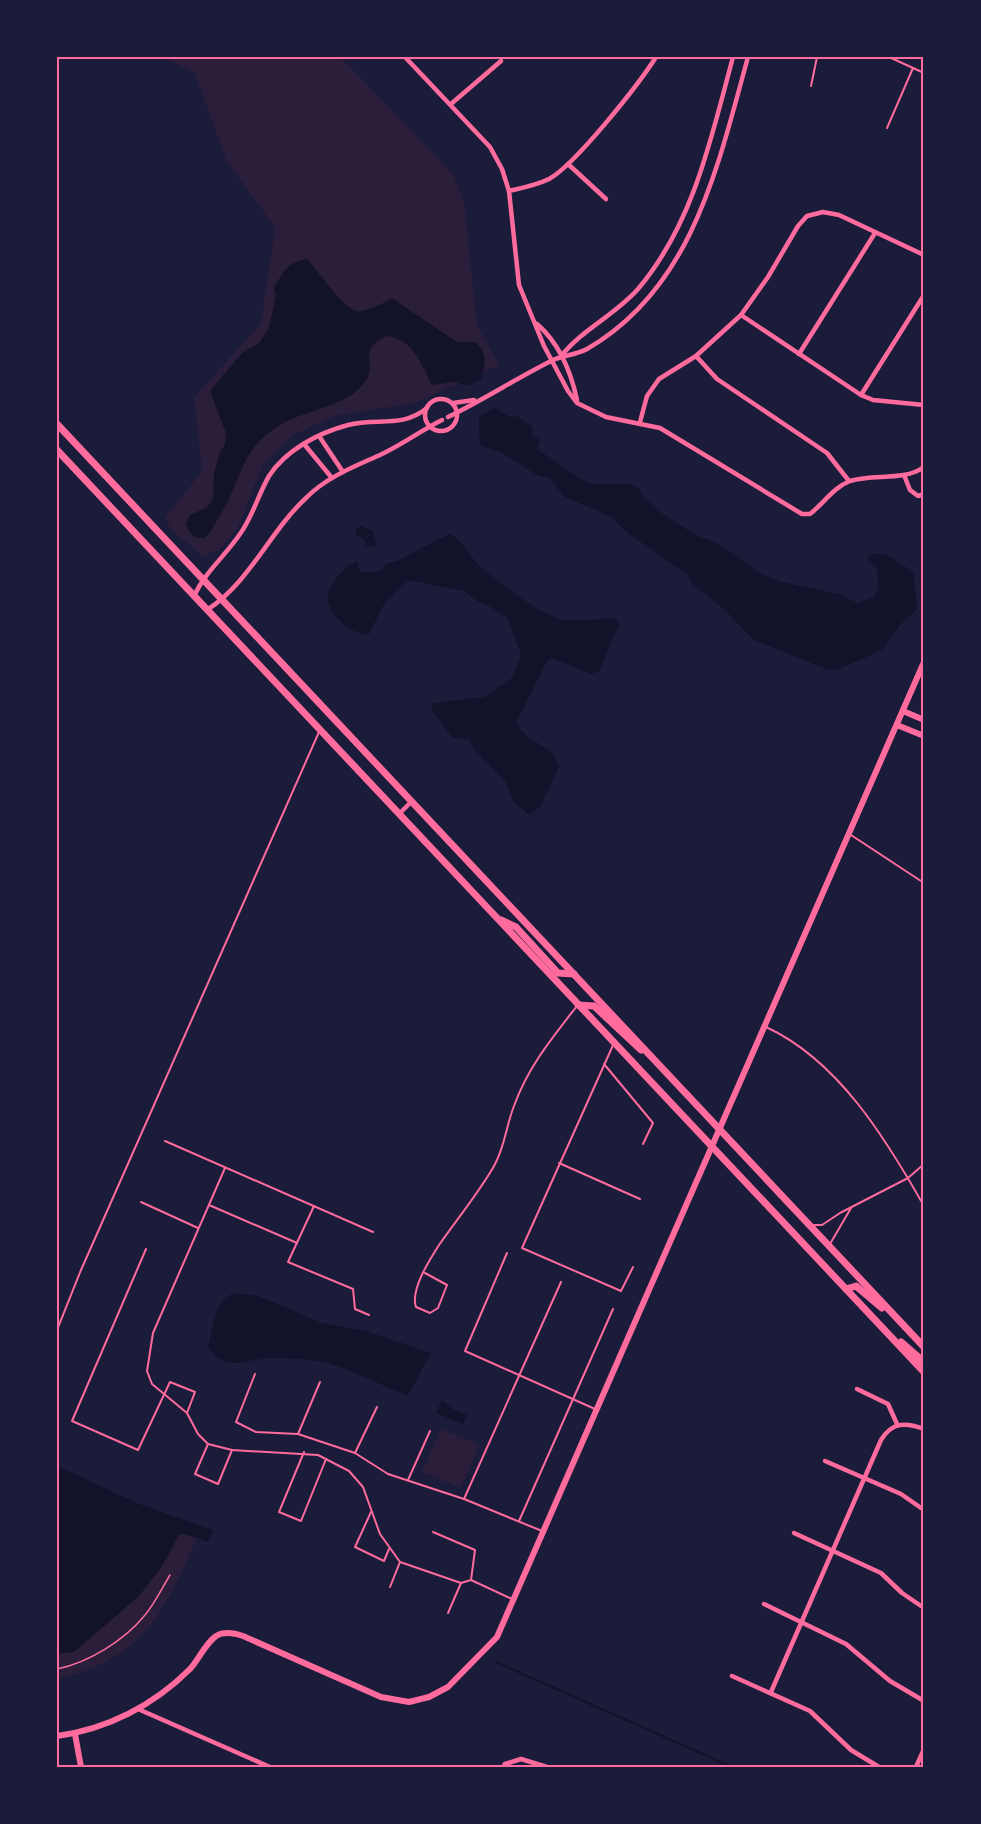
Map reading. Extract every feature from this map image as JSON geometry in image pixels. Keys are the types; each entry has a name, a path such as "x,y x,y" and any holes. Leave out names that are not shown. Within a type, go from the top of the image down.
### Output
{"main road":[{"path":"58,425 924,1347"},
{"path":"57,450 924,1372"},
{"path":"496,917 516,927 558,973 574,974"},
{"path":"578,1005 594,1006 621,1034 668,1073"},
{"path":"846,1289 856,1286 909,1331"},
{"path":"878,1323 924,1362"}],"street":[{"path":"405,57 490,147 502,169 509,191 519,285 526,305 568,392 577,403 606,417 640,422 660,428 802,514 810,514 837,489 849,482 904,476 924,467"},
{"path":"509,191 550,179 568,164 645,74 656,57"},
{"path":"561,356 572,343 612,315 637,289 680,226 708,152 733,57"},
{"path":"448,417 561,356 587,349 619,325 649,297 696,226 711,190 748,57"},
{"path":"451,104 501,61"},
{"path":"568,164 606,199"},
{"path":"640,422 647,396 659,380 696,356 741,315 807,216 823,212 839,215 924,255"},
{"path":"799,354 875,233"},
{"path":"861,395 924,295"},
{"path":"741,315 861,395 873,399 924,405"},
{"path":"537,324 546,331 571,375 577,403"},
{"path":"696,356 717,379 827,453 849,482"},
{"path":"194,596 202,578 240,534 270,475 285,457 319,436 350,424 408,420 438,399 453,403 477,400"},
{"path":"427,408 425,417 430,426 439,431 449,429 456,422 457,412 453,403"},
{"path":"207,610 223,599 257,562 272,536 308,496 332,478 442,420"},
{"path":"319,436 343,472"},
{"path":"304,444 332,478"},
{"path":"904,476 910,490 918,496 924,494"},
{"path":"57,1736 75,1734 114,1721 138,1709 156,1698 191,1667 216,1637 227,1633 243,1636 388,1699 409,1702 429,1697 448,1687 497,1637 545,1532 924,662"},
{"path":"903,711 924,720"},
{"path":"897,725 924,736"},
{"path":"399,814 412,801"},
{"path":"857,1389 888,1404 897,1424"},
{"path":"771,1692 886,1431 897,1424 911,1424 924,1429"},
{"path":"825,1461 901,1494 924,1510"},
{"path":"794,1533 881,1573 902,1593 924,1608"},
{"path":"764,1604 846,1644 891,1681 924,1701"},
{"path":"732,1676 771,1692 810,1712 851,1750 879,1767"},
{"path":"138,1709 270,1767"},
{"path":"75,1734 81,1767"},
{"path":"916,1767 924,1749"},
{"path":"503,1767 505,1764 521,1759 547,1767"}],"lane":[{"path":"811,86 817,57"},
{"path":"889,57 924,73"},
{"path":"887,128 913,68"},
{"path":"57,1330 90,1248 321,730"},
{"path":"849,833 896,862 924,883"},
{"path":"424,1274 447,1286 438,1308 430,1313 416,1307 413,1299 424,1274 438,1247 495,1166 522,1085 540,1052 578,1005"},
{"path":"764,1026 802,1047 826,1065 908,1178 924,1206"},
{"path":"614,1042 522,1248 621,1292 633,1267"},
{"path":"604,1064 652,1123 643,1144"},
{"path":"165,1141 373,1233"},
{"path":"559,1163 640,1199"},
{"path":"811,1225 822,1225 908,1178 924,1164"},
{"path":"225,1168 153,1333 147,1371 152,1384 187,1413 198,1434 208,1443 232,1450 304,1452 326,1459 349,1471 363,1487 380,1534 400,1562 461,1583 471,1580 514,1599"},
{"path":"141,1202 199,1228"},
{"path":"209,1205 297,1243"},
{"path":"314,1206 288,1262 353,1289 355,1309 369,1315"},
{"path":"830,1245 851,1208"},
{"path":"146,1249 72,1421 138,1450 170,1382 195,1392 187,1413"},
{"path":"507,1253 465,1351 598,1410"},
{"path":"464,1498 561,1282"},
{"path":"519,1521 613,1309"},
{"path":"255,1374 236,1422 256,1432 298,1434 355,1453 388,1474 464,1498 545,1532"},
{"path":"298,1434 320,1382"},
{"path":"355,1453 377,1407"},
{"path":"408,1480 430,1431"},
{"path":"208,1443 195,1474 218,1484 232,1450"},
{"path":"304,1452 279,1512 301,1521 326,1459"},
{"path":"371,1511 355,1547 384,1561 389,1549"},
{"path":"433,1532 475,1550 471,1580"},
{"path":"390,1587 400,1562"},
{"path":"448,1614 461,1583"}],"path":[{"path":"57,1669 89,1657 122,1637 147,1612 170,1575"}],"shaded area":[{"path":"162,57 341,57 453,174 464,202 477,325 499,365 415,403 334,416 292,436 263,465 237,529 220,549 203,557 171,529 165,518 202,471 194,397 261,324 275,227 227,162 195,73"},
{"path":"307,259 338,296 356,311 370,309 392,298 457,342 475,342 484,355 485,363 481,379 469,386 454,382 432,385 410,347 395,338 386,336 372,347 368,375 357,390 337,403 280,425 259,441 246,460 227,503 211,531 205,538 195,537 186,524 190,515 206,508 213,500 214,473 220,452 225,445 226,433 210,391 241,354 259,343 269,328 276,295 274,288 277,282 291,265"},
{"path":"495,408 510,417 517,416 532,427 532,435 540,440 537,449 580,479 594,484 628,484 638,488 643,497 663,514 695,535 710,540 731,552 761,574 782,582 838,594 858,603 873,597 879,589 877,568 867,558 871,553 887,555 913,572 917,609 901,624 882,650 837,670 826,669 754,640 725,610 691,583 689,576 628,533 610,516 565,497 548,477 539,476 502,453 480,445 479,416"},
{"path":"360,526 373,531 376,544 374,547 366,546 364,539 356,534 356,529"},
{"path":"449,534 458,540 477,563 494,578 519,597 556,618 584,620 616,618 619,624 599,671 591,674 553,658 547,661 517,721 525,734 552,753 559,767 540,807 529,815 513,801 505,781 473,748 470,740 452,737 431,710 433,703 484,697 512,678 521,654 507,618 464,591 408,580 385,602 369,634 363,634 350,629 338,619 328,601 333,583 352,563 357,561 360,573 382,571 385,564 397,561"},
{"path":"235,1293 258,1296 322,1323 369,1332 431,1353 408,1395 340,1367 317,1361 264,1358 230,1363 215,1355 208,1346 218,1308 227,1297"},
{"path":"442,1400 454,1410 467,1415 463,1424 436,1413"},
{"path":"441,1429 479,1445 461,1488 422,1472"},
{"path":"57,1466 139,1504 213,1530 208,1542 184,1534 179,1535 161,1568 138,1597 74,1652 57,1654"},
{"path":"57,1471 199,1534 163,1608 149,1627 132,1644 112,1658 87,1670 57,1679"}],"waterway":[{"path":"496,1662 732,1767"}]}
